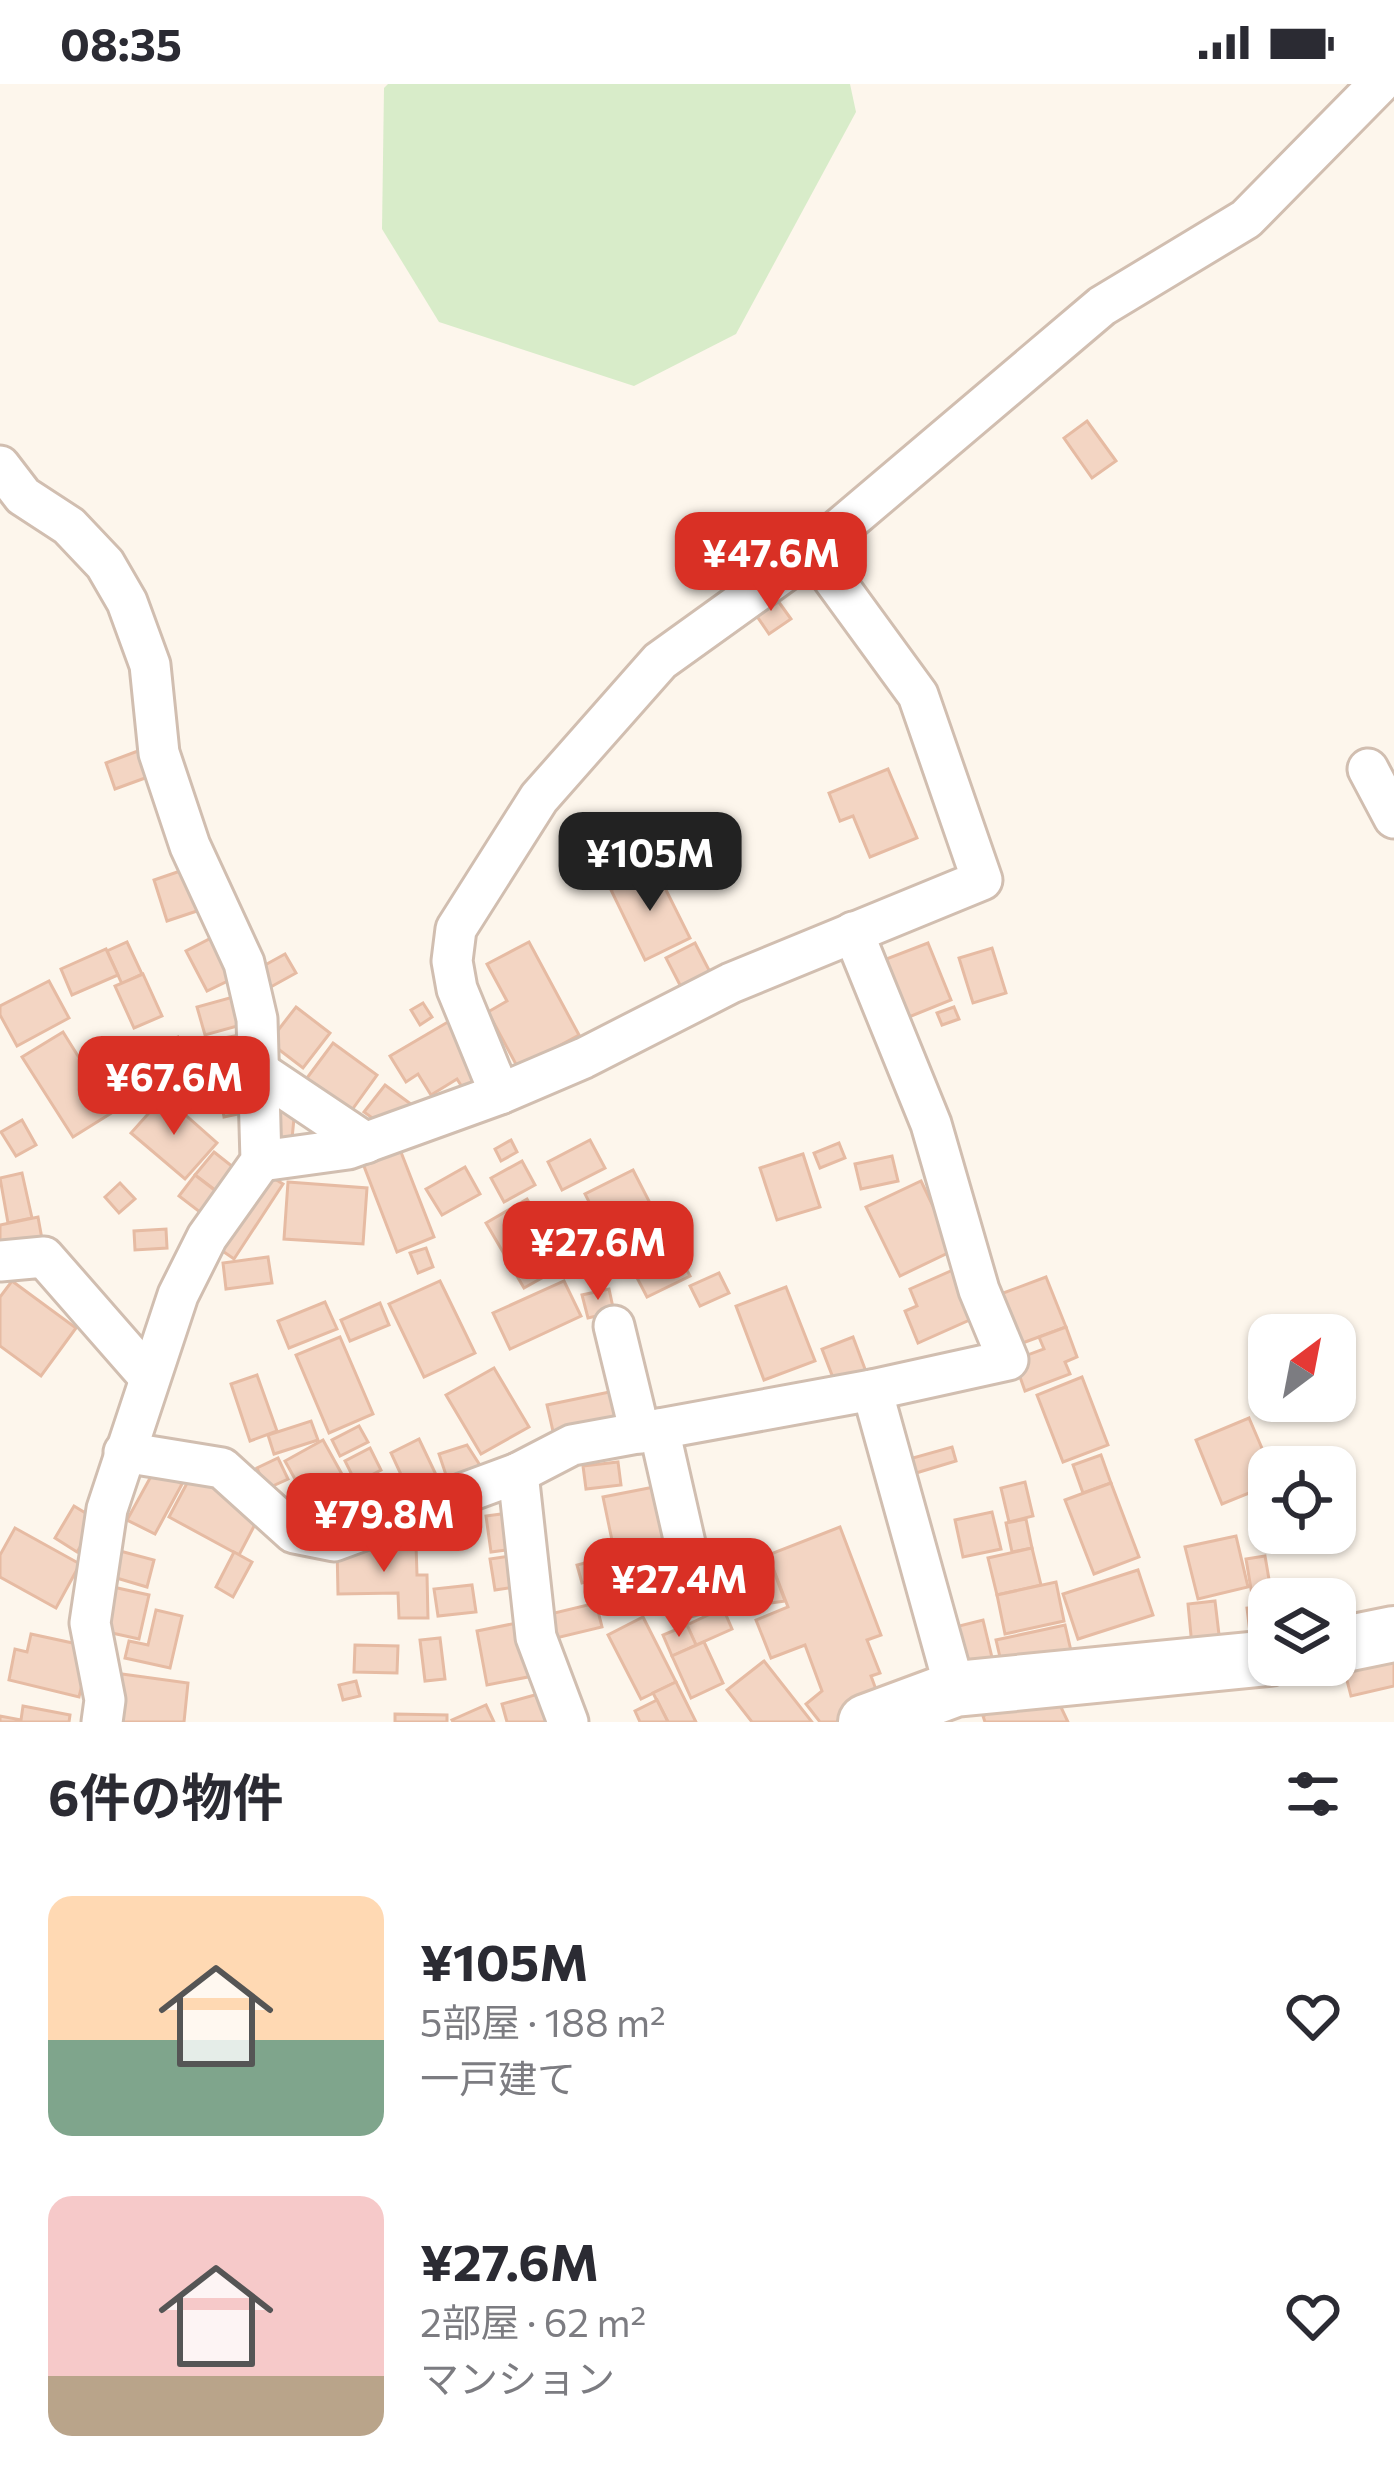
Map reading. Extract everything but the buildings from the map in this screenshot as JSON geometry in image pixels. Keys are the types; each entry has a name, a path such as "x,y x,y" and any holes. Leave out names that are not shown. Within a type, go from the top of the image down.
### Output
{"main road":[{"path":"1356,1642 1394,1634"},
{"path":"866,1722 955,1689 1248,1660"}],"street":[{"path":"500,1094 457,988 452,961 456,929 539,798 660,661 813,551 1102,306 1246,219 1378,84"},
{"path":"0,466 23,496 69,526 105,564 127,602 150,664 159,753 190,845 244,963 257,1018 261,1161 207,1237 178,1295 106,1509 90,1623 105,1700 102,1722"},
{"path":"261,1161 366,1143 500,1094 584,1058 710,992 982,880 918,695 813,551"},
{"path":"1368,769 1394,818"},
{"path":"124,1452 222,1468 294,1533 334,1541 518,1473 572,1445 1008,1360 979,1290 931,1124 853,932"},
{"path":"260,1072 366,1143"},
{"path":"0,1261 44,1257 149,1377"},
{"path":"614,1327 692,1574"},
{"path":"872,1390 955,1689"},
{"path":"518,1473 536,1636 568,1722"}],"green space":[{"path":"388,84 850,84 856,112 736,334 634,386 439,322 382,229 384,88"}]}
